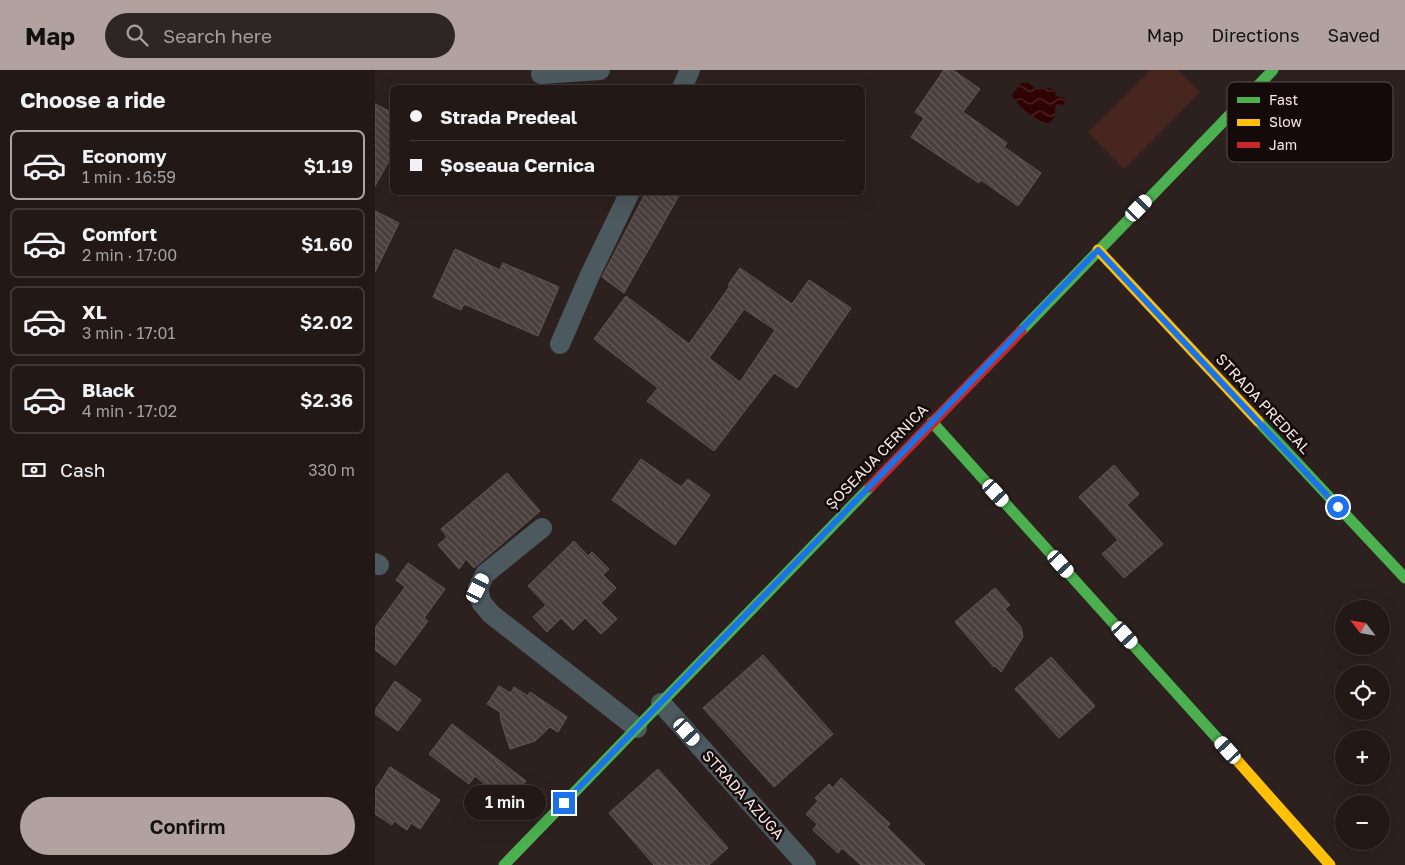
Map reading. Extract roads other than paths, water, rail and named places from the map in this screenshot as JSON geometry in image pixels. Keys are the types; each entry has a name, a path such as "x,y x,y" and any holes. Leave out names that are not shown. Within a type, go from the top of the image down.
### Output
{"street":[{"path":"541,74 600,70"},
{"path":"683,85 690,70"},
{"name":"ȘOSEAUA CERNICA","path":"1261,82 1273,70"},
{"name":"ȘOSEAUA CERNICA","path":"504,865 1227,117"},
{"path":"561,344 589,277 629,195"},
{"name":"STRADA PREDEAL","path":"1098,250 1405,578"},
{"path":"932,422 1330,865"},
{"path":"541,528 485,574 478,588 481,602 491,614 637,728"},
{"name":"STRADA AZUGA","path":"661,703 806,865"}],"water":[{"path":"1021,83 1028,83 1038,90 1050,88 1055,92 1056,96 1065,98 1063,105 1056,104 1054,118 1051,122 1044,122 1033,116 1014,99 1012,95"}]}
